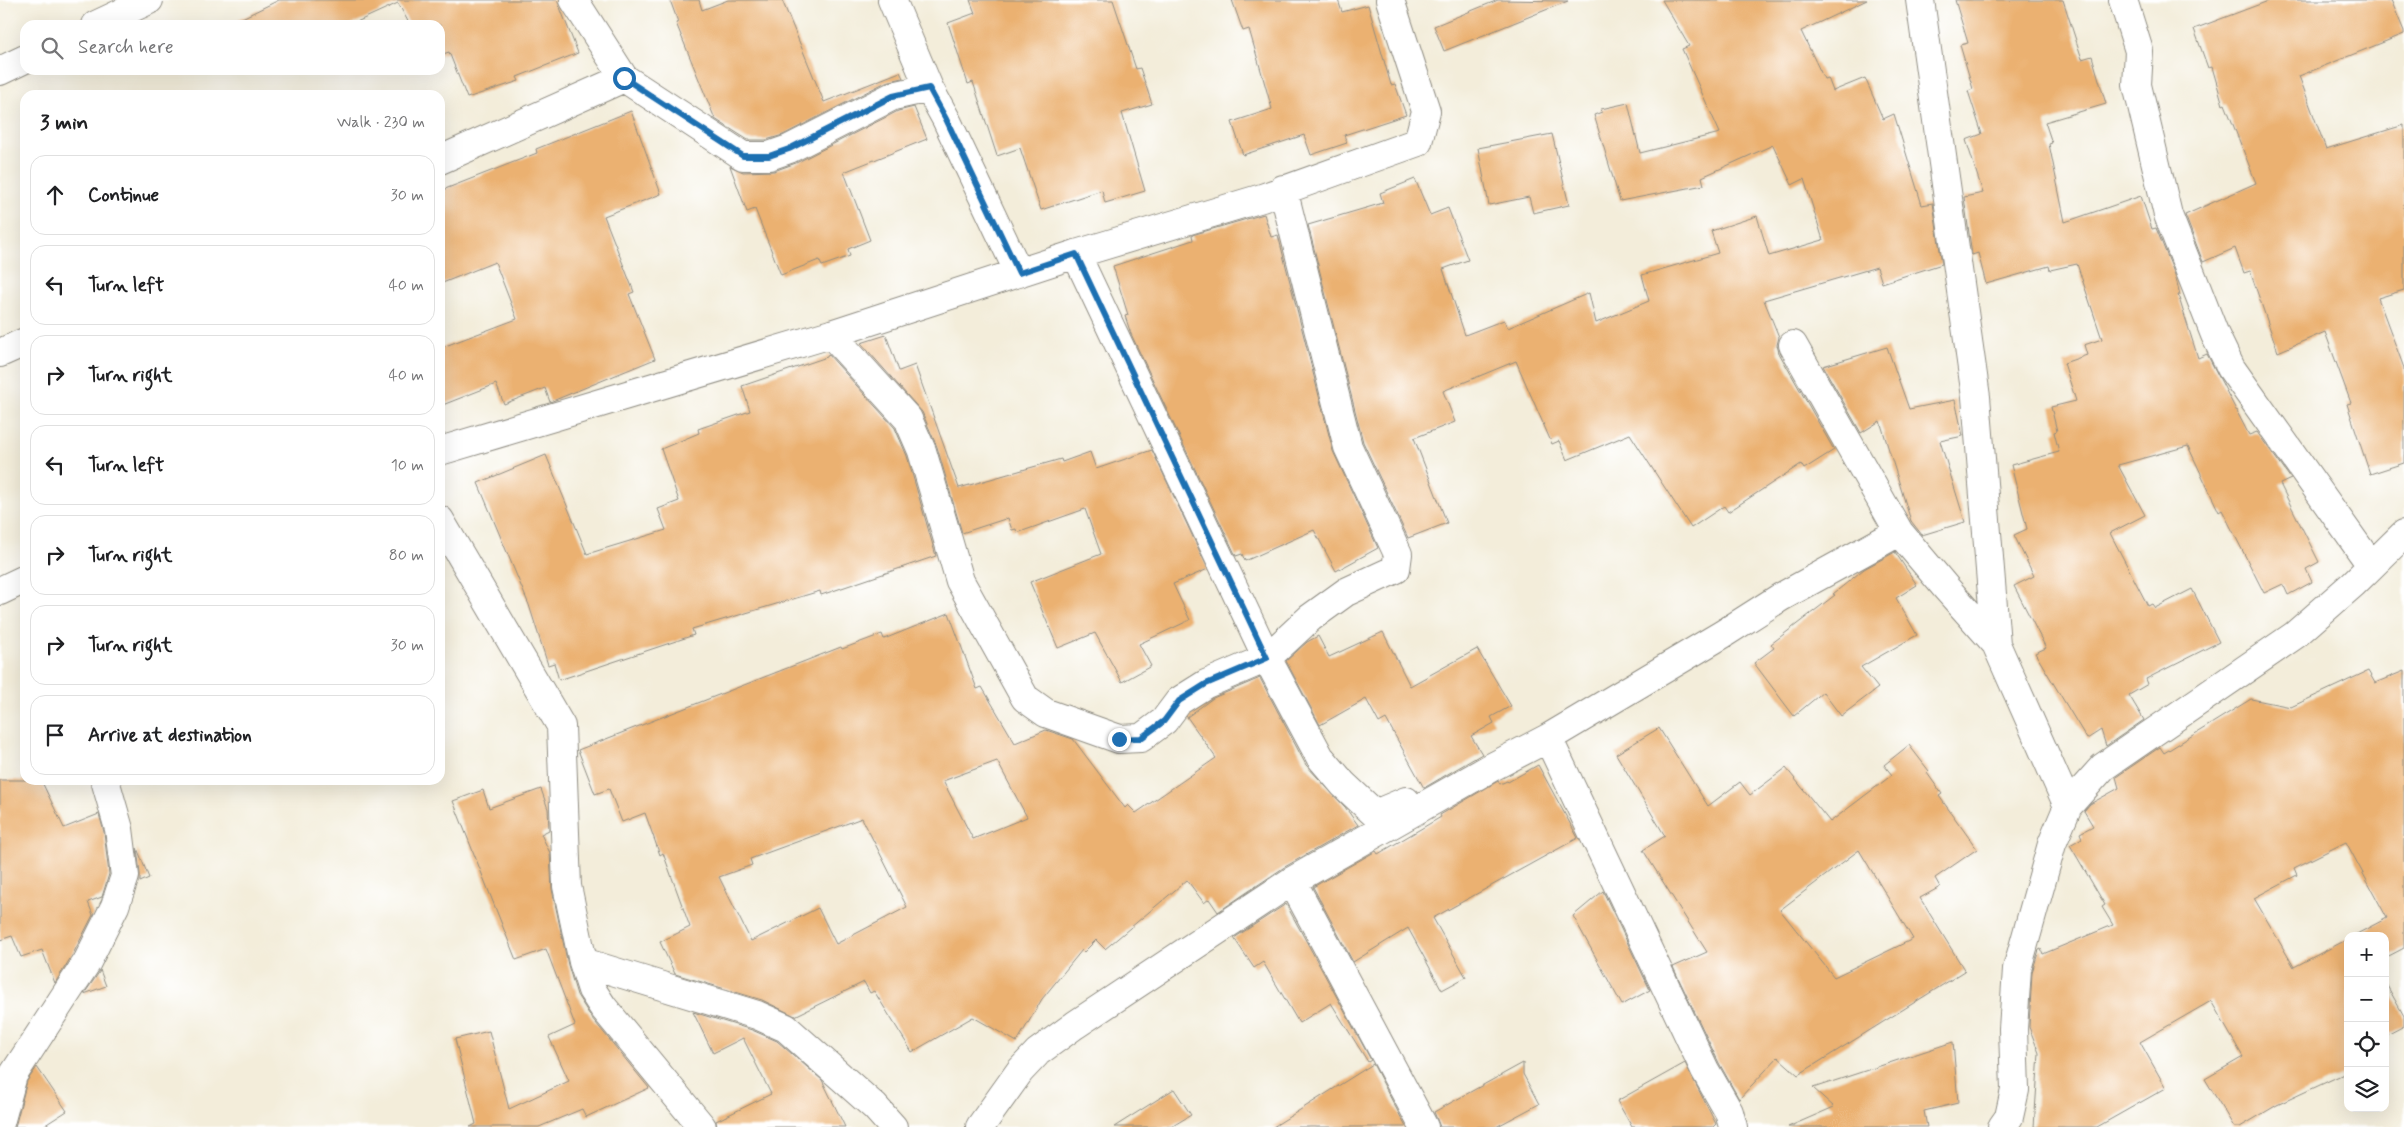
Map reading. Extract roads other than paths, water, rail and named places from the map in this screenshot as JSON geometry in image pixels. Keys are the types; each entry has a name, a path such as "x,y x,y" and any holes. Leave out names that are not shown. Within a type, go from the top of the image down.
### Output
{"street":[{"path":"107,20 149,0"},
{"path":"574,0 624,78 743,156 769,156 789,149 893,96 929,88"},
{"path":"892,0 929,88 946,119 1019,273"},
{"path":"445,450 831,334 1076,254 1262,198 1418,142 1426,111 1390,0"},
{"path":"1920,0 1976,397 1996,644"},
{"path":"2123,0 2139,51 2137,85 2168,215 2215,335 2231,368 2371,565"},
{"path":"0,71 20,61"},
{"path":"445,158 624,78"},
{"path":"831,334 908,419 922,451 960,581 1025,698 1046,713 1110,736 1119,739 1141,738 1164,721 1179,701 1206,684 1267,658 1310,618 1346,592 1396,569 1398,554 1348,447 1283,190"},
{"path":"1076,254 1267,658 1320,757 1343,784 1375,814 1492,767"},
{"path":"0,353 20,344"},
{"path":"1793,345 1899,532 1946,589 1996,644 2068,806"},
{"path":"445,528 562,726 566,886 582,962 592,990 603,1007 702,1127"},
{"path":"980,1127 1020,1071 1038,1052 1075,1025 1292,881 1492,767 1548,738 1781,597 1899,532"},
{"path":"2002,1127 2009,1117 2015,1090 2012,1029 2017,969 2052,844 2068,806 2102,767 2295,635 2404,534"},
{"path":"0,591 20,582"},
{"path":"1548,738 1705,1070 1729,1112 1733,1127"},
{"path":"0,1123 13,1075 87,962 115,906 125,876 119,829 106,785"},
{"path":"1292,881 1424,1127"},
{"path":"582,962 757,1015 786,1028 875,1107 893,1127"}]}
